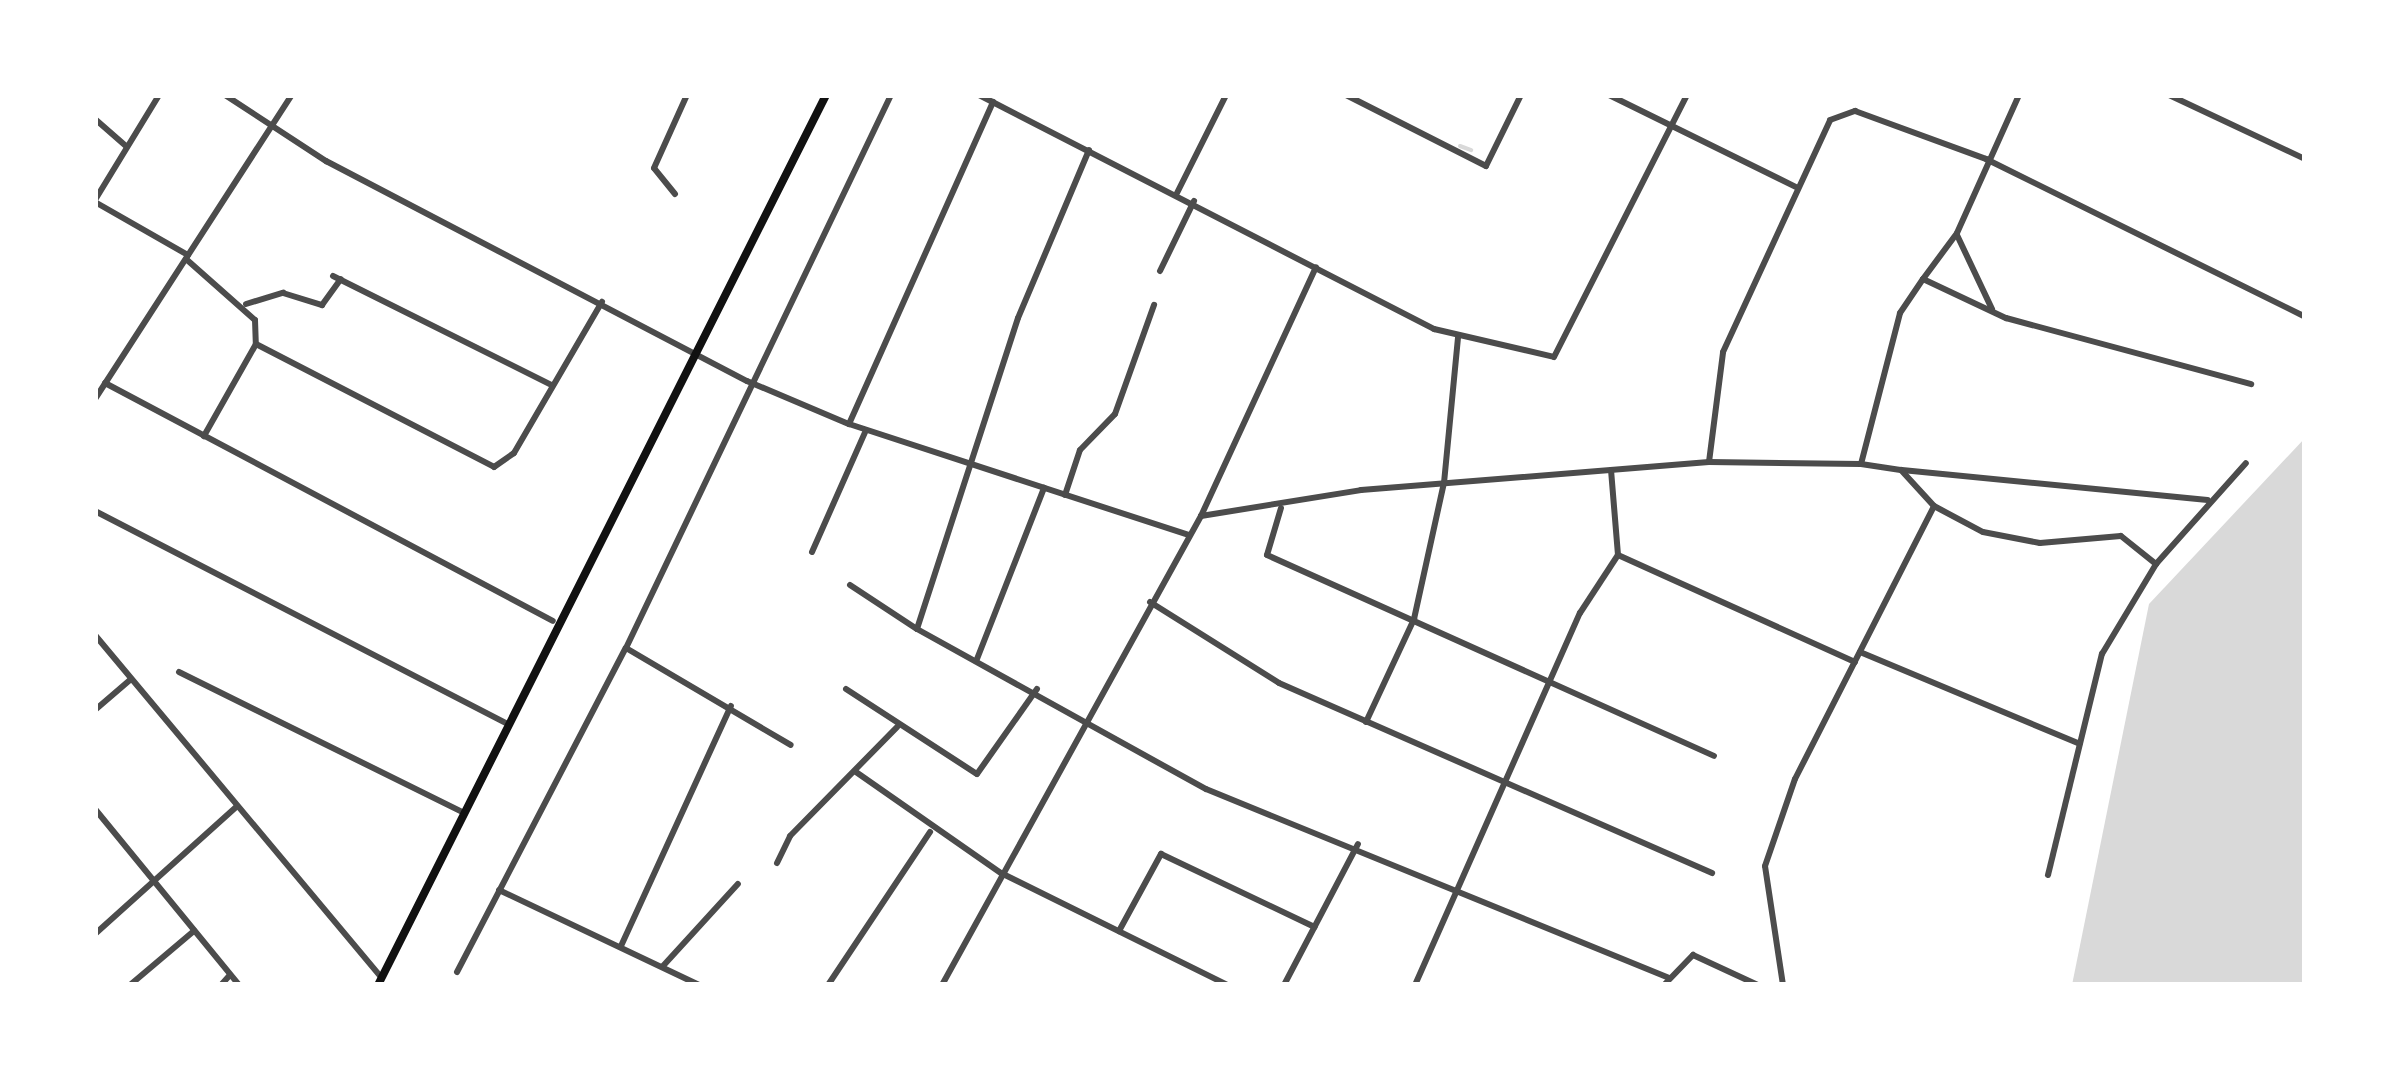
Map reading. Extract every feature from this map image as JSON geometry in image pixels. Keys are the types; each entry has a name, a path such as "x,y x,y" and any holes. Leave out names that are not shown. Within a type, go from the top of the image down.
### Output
{"main road":[{"path":"379,981 691,348 826,95"}],"street":[{"path":"160,95 95,201 187,257 246,304 256,344 204,436"},
{"path":"225,95 268,128 747,380 866,430 1190,535"},
{"path":"95,399 292,95"},
{"path":"675,194 654,168 687,95"},
{"path":"457,972 626,648 747,380 891,95"},
{"path":"978,95 1458,338 1554,356 1686,95"},
{"path":"1178,193 1226,95"},
{"path":"1346,95 1486,166 1522,95"},
{"path":"1608,95 1796,187"},
{"path":"1860,464 1900,313 1957,234 1986,159 2019,95"},
{"path":"2168,95 2305,159"},
{"path":"850,424 994,102"},
{"path":"1708,462 1723,352 1830,120 1856,111 1986,159 2305,316"},
{"path":"95,120 126,146"},
{"path":"918,629 1030,286 1090,150"},
{"path":"1160,272 1194,201"},
{"path":"1957,234 1993,311"},
{"path":"942,985 1085,714 1201,516 1316,267"},
{"path":"246,304 283,293 322,304 337,277 552,385"},
{"path":"1924,279 1993,311 2251,384"},
{"path":"256,344 494,466 514,453 602,302"},
{"path":"1065,495 1080,450 1115,414 1154,305"},
{"path":"1366,722 1414,619 1444,483 1458,338"},
{"path":"104,383 554,621"},
{"path":"812,552 866,430"},
{"path":"1201,516 1444,483 1708,462 1860,464 2209,500"},
{"path":"2048,876 2102,654 2156,564 2209,500 2246,463"},
{"path":"1415,985 1464,891 1549,686 1618,555 1611,470"},
{"path":"1901,470 1934,506 2015,542 2120,536 2156,564"},
{"path":"977,659 1044,488"},
{"path":"1782,985 1765,866 1795,779 1934,506"},
{"path":"1281,508 1268,555 1414,619 1549,686 1714,756"},
{"path":"95,511 505,722"},
{"path":"1618,555 1855,662"},
{"path":"850,585 918,629 1085,714 1206,788 1358,844 1666,982 1693,955 1758,985"},
{"path":"1150,602 1279,683 1712,873"},
{"path":"95,635 379,981"},
{"path":"626,648 731,706 791,745"},
{"path":"1860,652 2080,744"},
{"path":"179,672 464,813"},
{"path":"95,710 130,680"},
{"path":"846,689 897,727 977,774 1037,688"},
{"path":"621,946 731,706"},
{"path":"776,863 797,828 897,727"},
{"path":"856,772 930,832 1001,872 1228,985"},
{"path":"95,934 237,806"},
{"path":"95,808 239,985"},
{"path":"828,985 930,832"},
{"path":"1284,985 1358,844"},
{"path":"1119,931 1161,854 1315,927"},
{"path":"663,966 738,884"},
{"path":"499,890 699,985"},
{"path":"130,985 194,931"},
{"path":"221,985 230,975"}],"shaded area":[{"path":"2305,438 2305,985 2072,985 2149,604"}],"waterway":[{"path":"1460,146 1471,150"}]}
